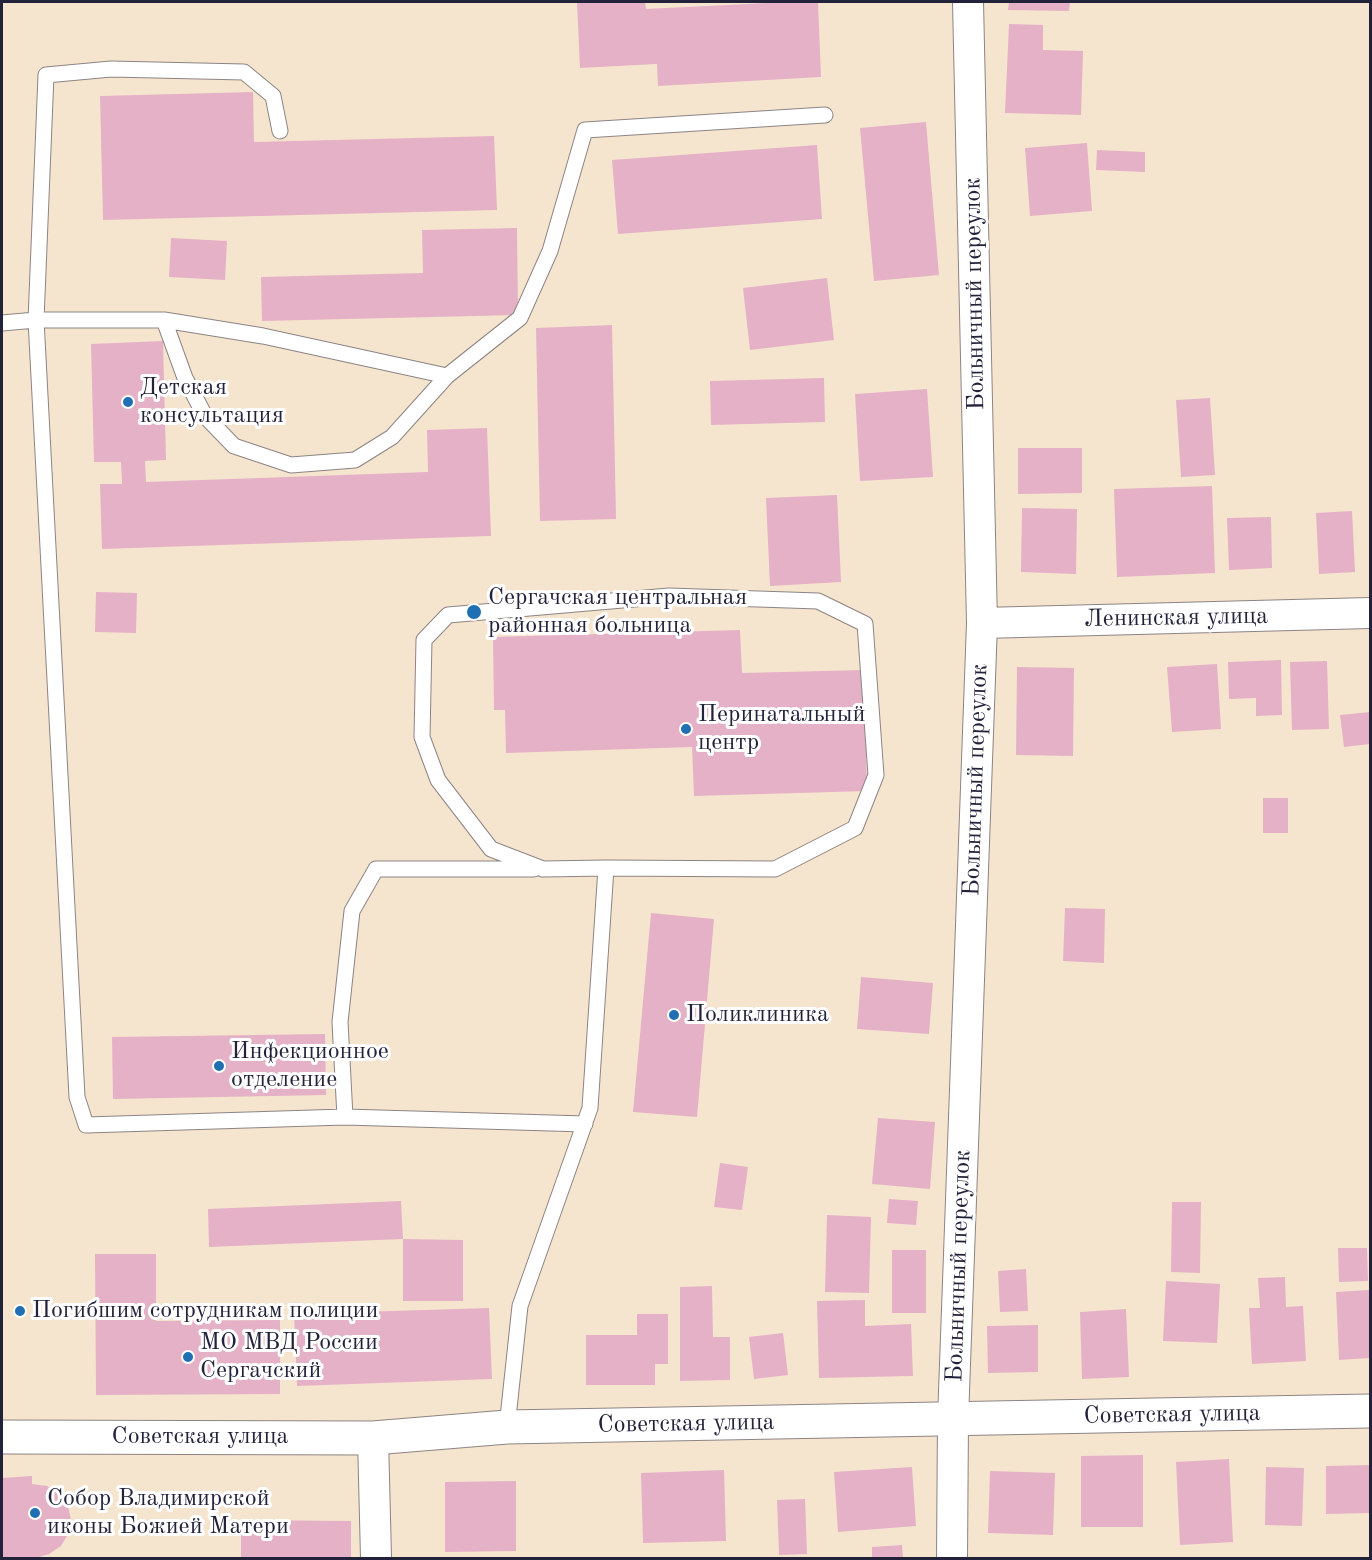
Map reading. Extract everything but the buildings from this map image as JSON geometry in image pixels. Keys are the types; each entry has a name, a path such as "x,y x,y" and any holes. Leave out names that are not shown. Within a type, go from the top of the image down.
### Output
{"main road":[{"name":"Советская улица","path":"2,1437 374,1438 507,1427 1371,1411"}],"street":[{"name":"Больничный переулок","path":"952,1558 953,1419 982,623 968,2"},
{"name":"Ленинская улица","path":"982,623 1371,613"},
{"path":"374,1438 376,1558"}],"lane":[{"path":"280,131 273,96 244,72 111,69 46,75 36,320 77,1097 86,1125 345,1117 585,1124"},
{"path":"164,320 185,378 205,416 234,446 291,465 355,460 392,436 447,376 520,318 550,251 585,130 825,115"},
{"path":"2,323 36,320 164,320 263,336 447,376"},
{"path":"345,1117 340,1022 352,911 376,869 543,869 606,868 775,869 855,828 876,775 865,624 818,601 669,596 448,615 424,640 422,737 438,780 490,849 543,869"},
{"path":"507,1427 520,1306 590,1108 606,868"}],"place":[{"name":"Детская консультация","path":"128,402"},
{"name":"Сергачская центральная районная больница","path":"474,612"},
{"name":"Перинатальный центр","path":"686,729"},
{"name":"Поликлиника","path":"674,1015"},
{"name":"Инфекционное отделение","path":"219,1066"},
{"name":"Погибшим сотрудникам полиции","path":"20,1311"},
{"name":"МО МВД России Сергачский","path":"188,1357"},
{"name":"Собор Владимирской иконы Божией Матери","path":"35,1513"}]}
